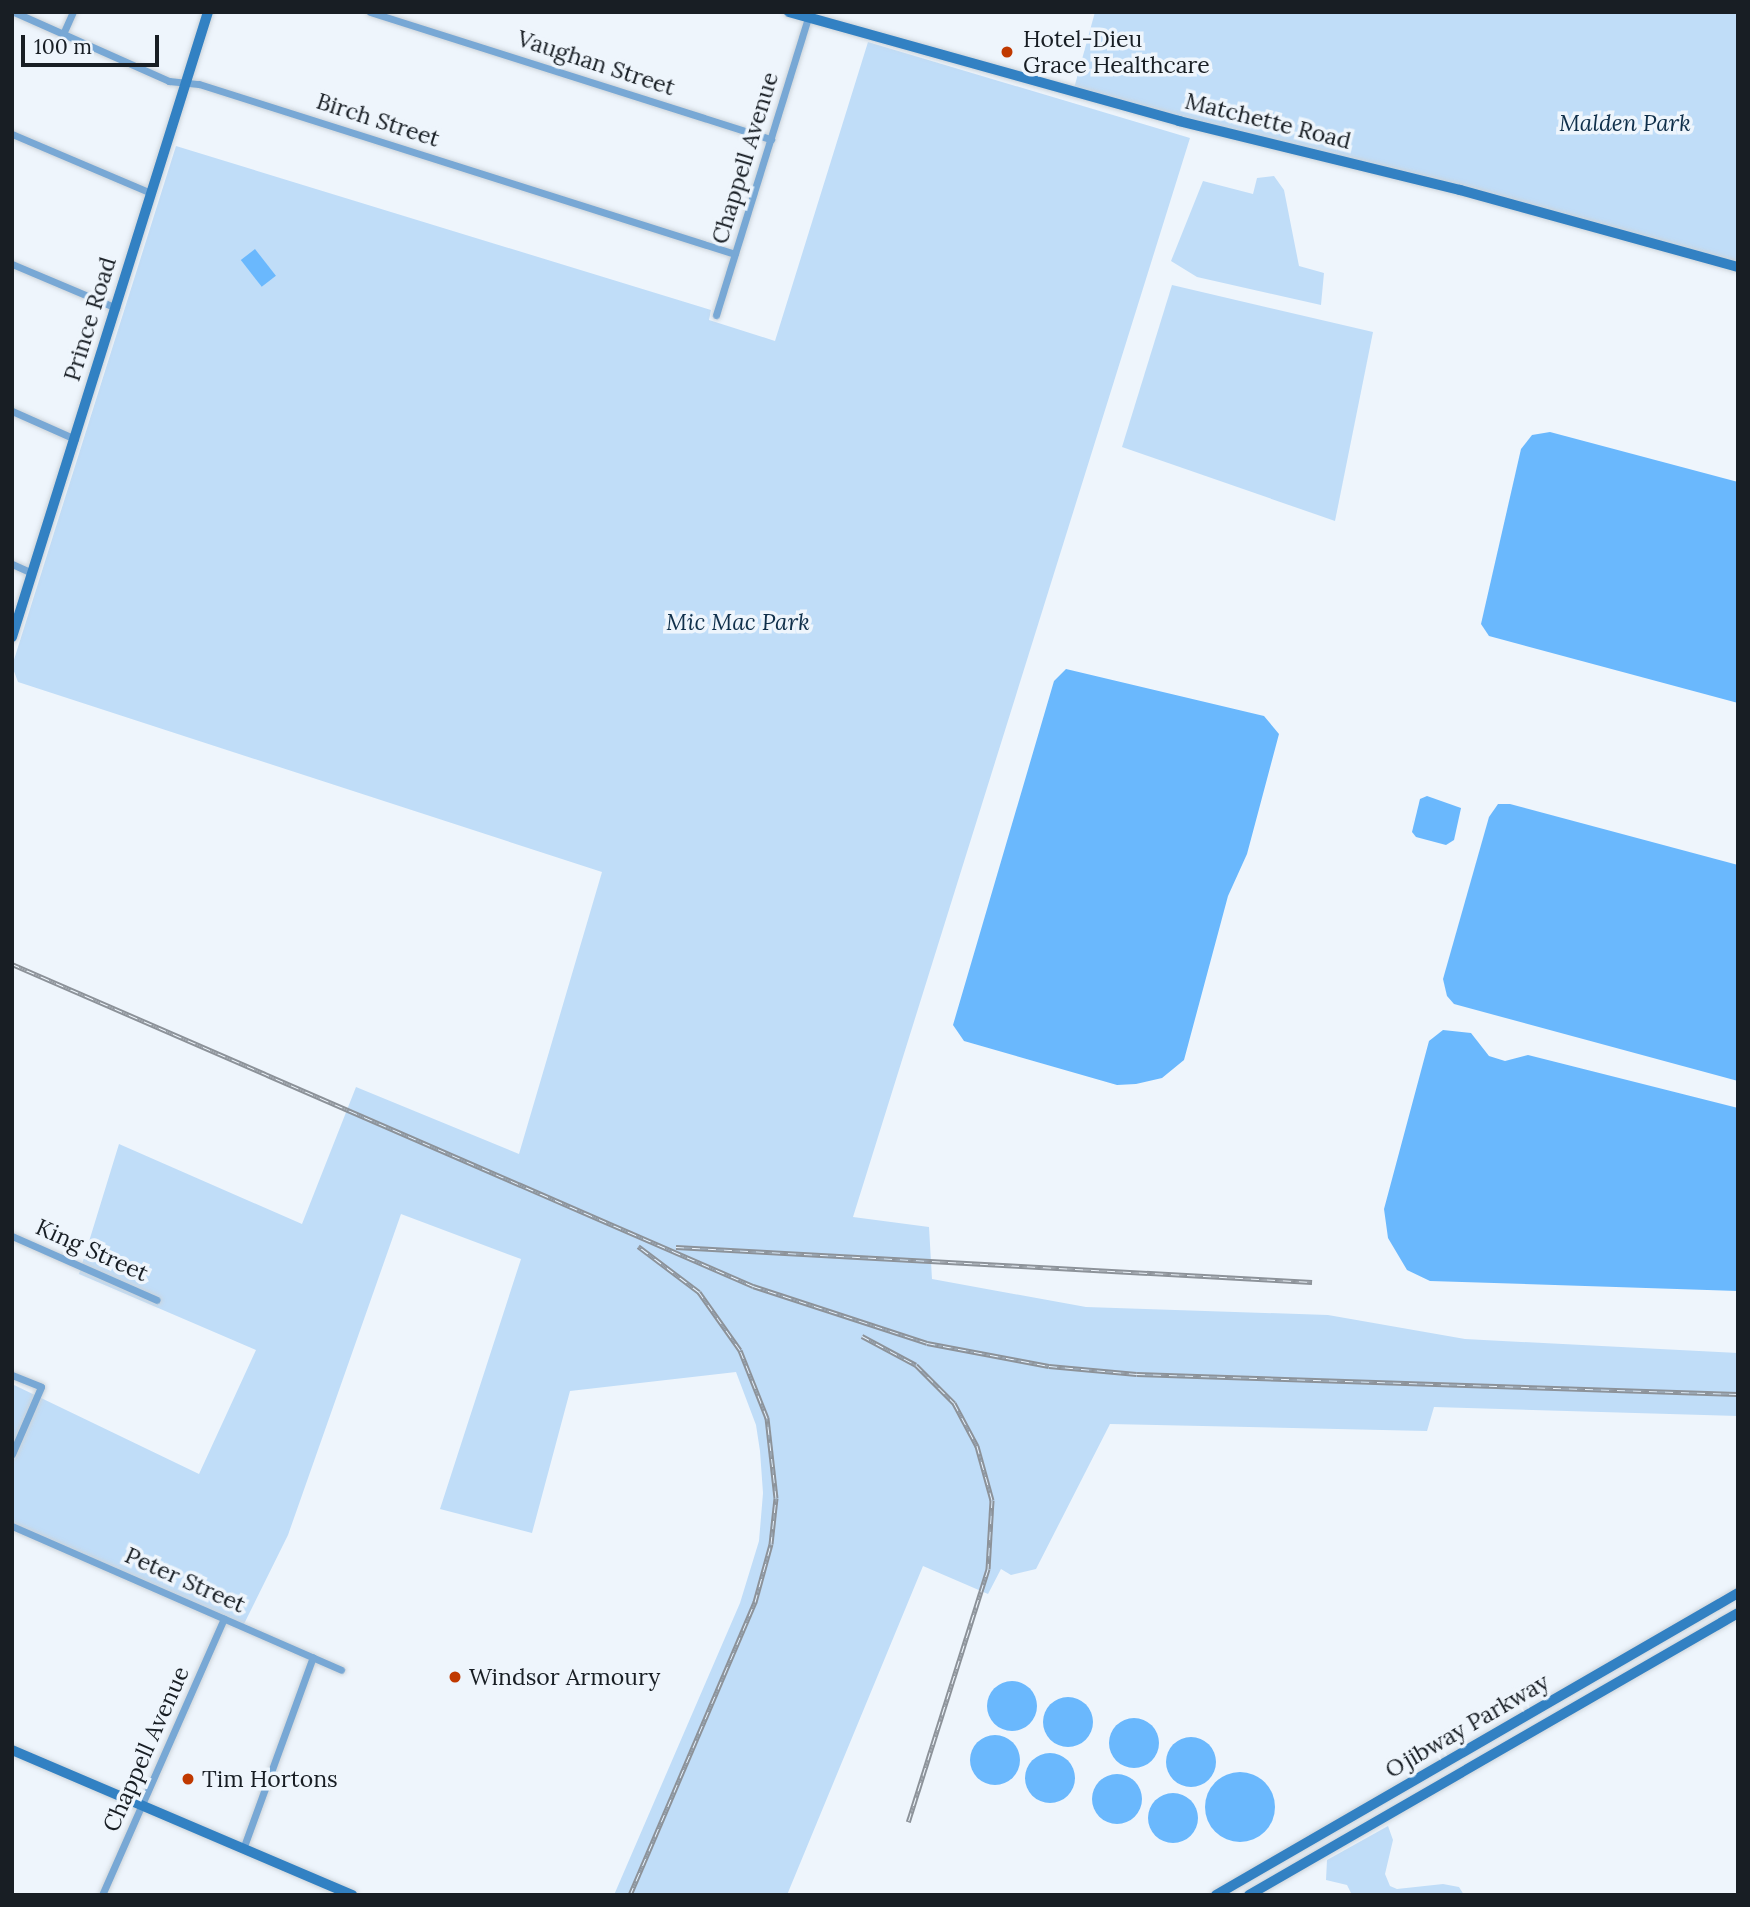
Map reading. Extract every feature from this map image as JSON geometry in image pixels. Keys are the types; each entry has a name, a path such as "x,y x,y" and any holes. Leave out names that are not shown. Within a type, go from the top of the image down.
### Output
{"main road":[{"name":"Prince Road","path":"12,637 208,12"},
{"name":"Matchette Road","path":"789,12 809,15 1179,121 1460,190 1738,267"},
{"name":"Ojibway Parkway","path":"1216,1895 1738,1592"},
{"name":"Ojibway Parkway","path":"1250,1895 1738,1613"},
{"path":"12,1750 352,1895"}],"street":[{"name":"Birch Street","path":"14,12 169,81 186,83 735,254"},
{"path":"63,34 73,12"},
{"name":"Vaughan Street","path":"370,12 771,139"},
{"name":"Chappell Avenue","path":"716,315 809,15"},
{"path":"12,134 151,193"},
{"path":"12,264 116,308"},
{"path":"12,411 75,439"},
{"path":"12,564 32,573"},
{"name":"King Street","path":"12,1236 157,1300"},
{"path":"12,1375 41,1387 12,1454"},
{"name":"Peter Street","path":"12,1526 341,1670"},
{"name":"Chappell Avenue","path":"102,1895 224,1619"},
{"path":"243,1849 313,1657"}],"green space":[{"name":"Malden Park","path":"1095,12 1738,12 1738,268 1073,92"},
{"name":"Mic Mac Park","path":"868,42 1190,138 853,1217 929,1227 932,1279 1086,1307 1328,1315 1465,1339 1738,1353 1738,1416 1434,1407 1427,1431 1110,1424 1036,1569 1011,1575 1001,1569 988,1594 923,1566 787,1895 614,1895 740,1603 759,1541 763,1493 760,1451 756,1425 736,1372 570,1391 532,1533 440,1509 521,1259 401,1214 288,1535 243,1626 12,1524 12,1384 199,1474 256,1350 79,1274 119,1144 302,1224 356,1087 519,1154 602,872 18,682 12,666 176,146 711,310 709,320 775,341"},
{"path":"1274,176 1284,190 1299,266 1324,273 1321,305 1197,277 1171,261 1203,181 1253,194 1257,178"},
{"path":"1172,285 1373,332 1335,521 1122,447"},
{"path":"1388,1826 1393,1840 1385,1874 1390,1886 1397,1889 1443,1884 1459,1887 1464,1895 1352,1895 1347,1885 1326,1880 1327,1860"}],"water":[{"path":"255,249 276,276 262,287 241,260"},
{"path":"1550,432 1738,482 1738,703 1489,636 1481,624 1521,449 1532,435"},
{"path":"1066,669 1264,716 1279,734 1247,854 1228,896 1184,1060 1162,1078 1136,1084 1117,1085 964,1041 953,1025 1054,681"},
{"path":"1427,796 1461,808 1454,840 1446,845 1416,837 1412,832 1420,799"},
{"path":"1498,804 1510,804 1738,865 1738,1081 1454,1004 1447,996 1443,979 1489,817"},
{"path":"1443,1030 1471,1033 1489,1056 1505,1061 1528,1055 1738,1108 1738,1291 1430,1281 1407,1270 1388,1238 1384,1209 1429,1041"},
{"path":"1012,1681 1030,1688 1037,1706 1030,1724 1012,1731 994,1724 987,1706 994,1688"},
{"path":"1068,1697 1086,1704 1093,1722 1086,1740 1068,1747 1050,1740 1043,1722 1050,1704"},
{"path":"1134,1718 1152,1725 1159,1743 1152,1761 1134,1768 1116,1761 1109,1743 1116,1725"},
{"path":"995,1735 1013,1742 1020,1760 1013,1778 995,1785 977,1778 970,1760 977,1742"},
{"path":"1191,1737 1209,1744 1216,1762 1209,1780 1191,1787 1173,1780 1166,1762 1173,1744"},
{"path":"1050,1753 1068,1760 1075,1778 1068,1796 1050,1803 1032,1796 1025,1778 1032,1760"},
{"path":"1233,1772 1247,1772 1260,1778 1269,1787 1275,1807 1273,1820 1265,1832 1247,1842 1233,1842 1220,1836 1211,1827 1205,1814 1205,1800 1211,1787 1220,1778"},
{"path":"1117,1774 1135,1781 1142,1799 1135,1817 1117,1824 1099,1817 1092,1799 1099,1781"},
{"path":"1173,1793 1191,1800 1198,1818 1191,1836 1173,1843 1155,1836 1148,1818 1155,1800"}],"railway":[{"path":"12,964 753,1286 927,1343 1049,1366 1137,1374 1738,1394"},
{"path":"630,1895 755,1602 771,1544 776,1498 767,1418 740,1350 699,1292 638,1246"},
{"path":"676,1247 1312,1282"},
{"path":"862,1336 916,1365 954,1403 977,1446 992,1500 988,1569 908,1822"}],"place":[{"name":"Hotel-Dieu Grace Healthcare","path":"1007,52"},
{"name":"Windsor Armoury","path":"455,1677"},
{"name":"Tim Hortons","path":"188,1779"}]}
